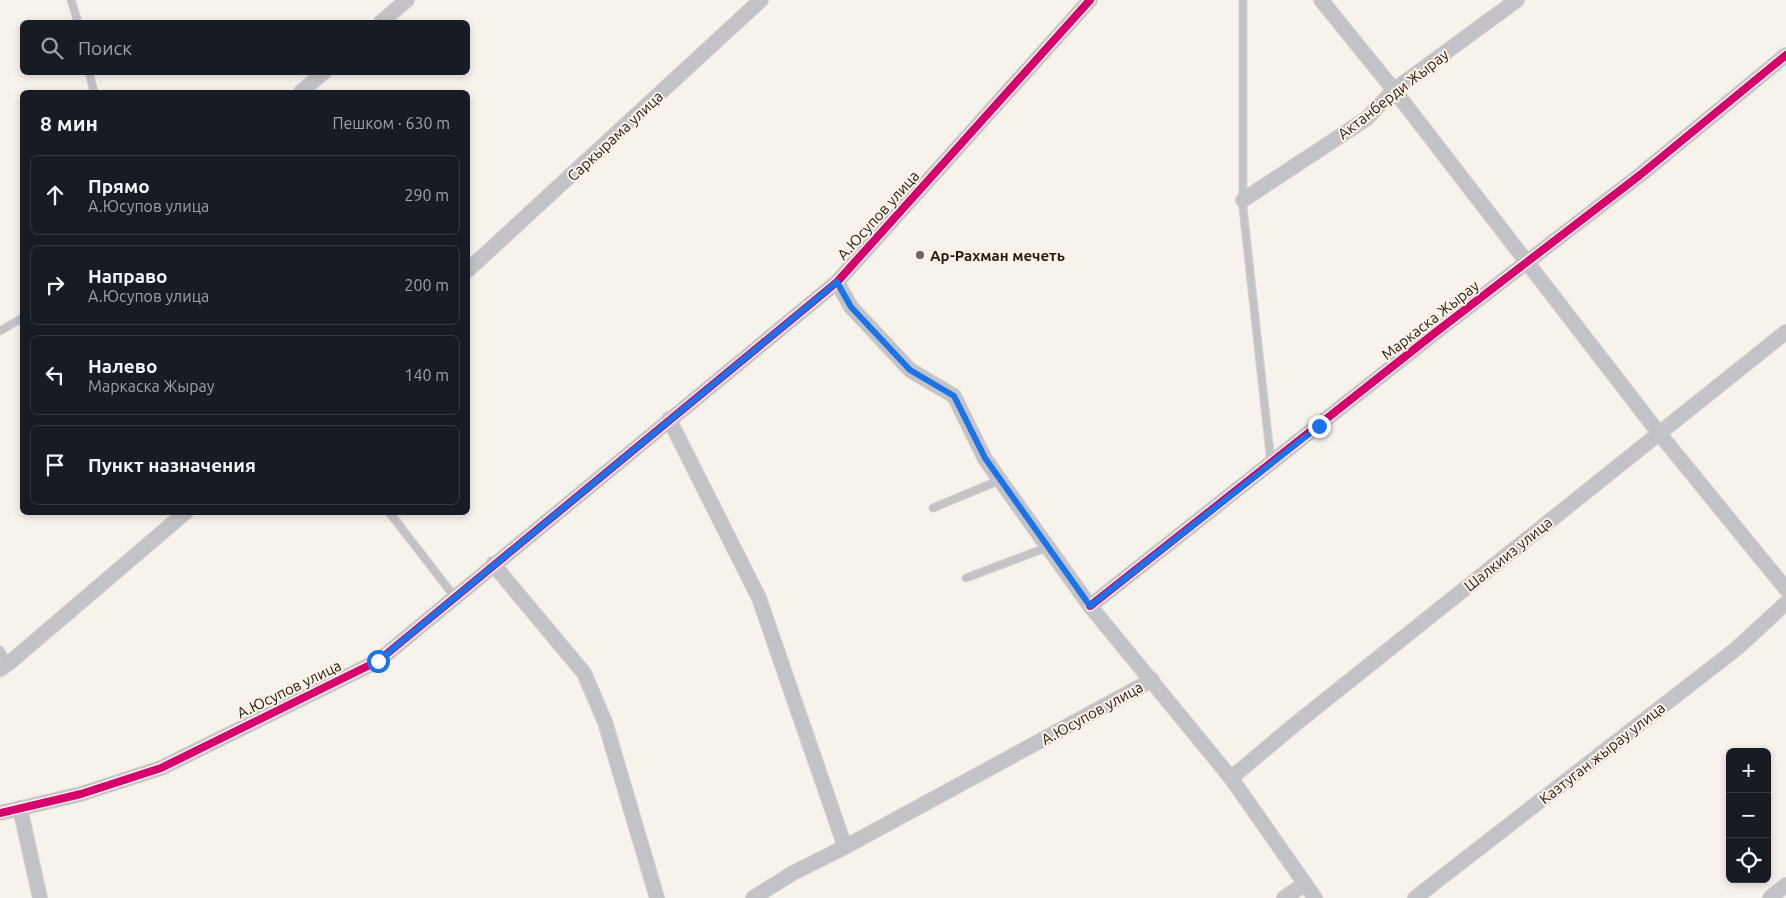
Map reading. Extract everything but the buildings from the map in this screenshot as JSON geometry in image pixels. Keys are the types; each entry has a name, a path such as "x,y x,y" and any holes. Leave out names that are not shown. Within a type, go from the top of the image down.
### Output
{"street":[{"path":"383,20 407,0"},
{"name":"Саркырама улица","path":"470,268 761,0"},
{"name":"А.Юсупов улица","path":"0,813 81,794 170,764 378,661 454,596 837,282 1090,0"},
{"path":"1321,0 1394,90 1526,264 1658,432 1786,589"},
{"name":"Актанберди Жырау","path":"1243,200 1366,119 1394,90 1516,0"},
{"name":"Маркаска Жырау","path":"1090,606 1640,175 1786,55"},
{"path":"303,90 321,75"},
{"name":"А.Юсупов улица","path":"752,898 793,873 845,847 1152,680 1090,606 1000,480 985,458 954,396 910,370 851,307 837,282"},
{"name":"Шалкииз улица","path":"1231,778 1658,432 1786,332"},
{"path":"669,420 759,598 845,847"},
{"path":"4,666 182,515"},
{"path":"493,564 584,673 606,722 657,898"},
{"name":"Казтуган жырау улица","path":"1414,898 1736,649 1786,603"},
{"path":"1152,680 1231,778 1315,898"},
{"path":"20,808 40,898"},
{"path":"1284,898 1305,884"},
{"path":"1770,898 1786,885"}],"lane":[{"path":"71,0 77,20"},
{"path":"1242,0 1243,200 1271,463"},
{"path":"90,75 94,90"},
{"path":"0,331 20,319"},
{"path":"933,508 1000,480"},
{"path":"390,515 454,596"},
{"path":"966,578 1048,547"},
{"path":"0,650 4,666"}],"cycle path":[{"path":"0,813 81,794 161,768 378,661 837,282 1090,0"},
{"path":"1090,606 1436,332 1640,175 1786,55"}],"place":[{"name":"Ар-Рахман мечеть","path":"920,255"}],"route":[{"path":"378,661 454,596 837,282 851,307 910,370 954,396 985,458 1090,606 1319,426"}]}
